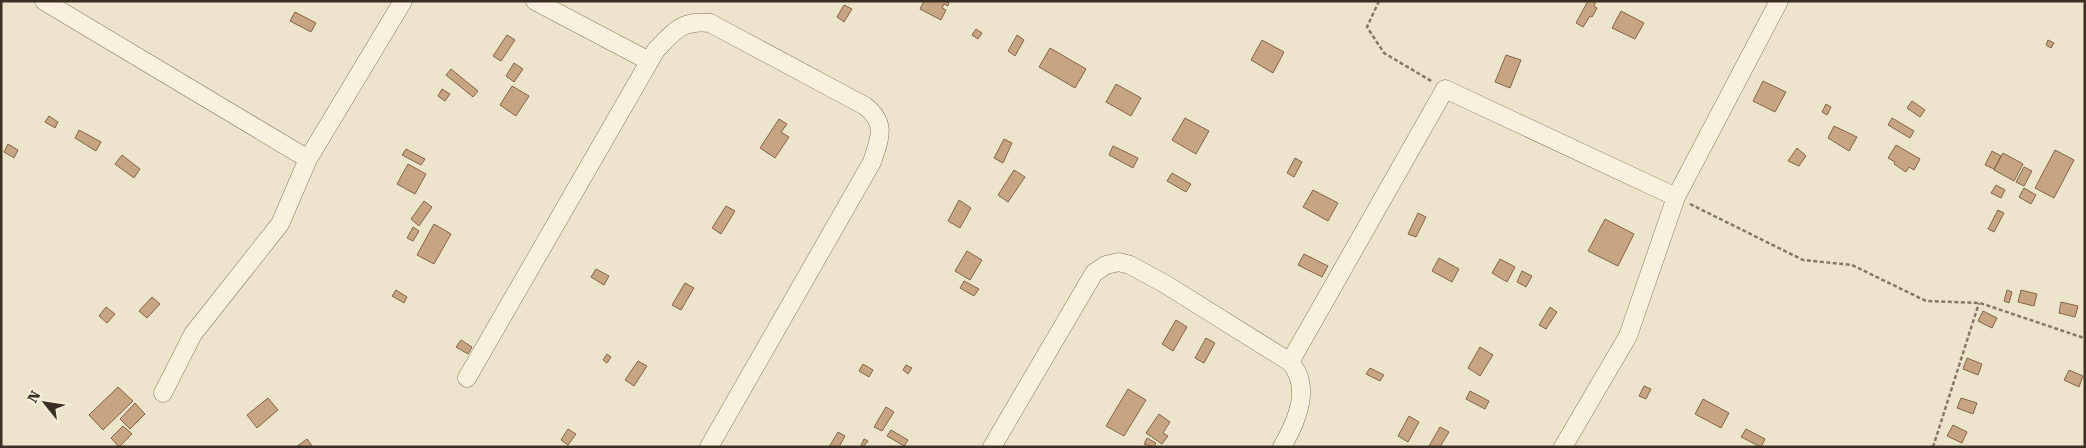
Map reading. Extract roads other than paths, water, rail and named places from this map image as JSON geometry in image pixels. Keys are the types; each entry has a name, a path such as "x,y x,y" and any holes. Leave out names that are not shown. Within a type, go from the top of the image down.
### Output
{"street":[{"path":"44,1 308,159"},
{"path":"163,393 194,334 280,224 308,159 403,1"},
{"path":"535,1 649,61"},
{"path":"1562,447 1628,336 1676,197 1779,1"},
{"path":"467,378 649,61 669,36 684,25 695,21 710,23 865,106 876,114 880,125 878,143 872,162 709,447"},
{"path":"1290,362 1445,89 1676,197"},
{"path":"992,447 1094,273 1106,265 1120,262 1142,270 1290,362 1298,370 1302,384 1299,411 1282,447"}]}
